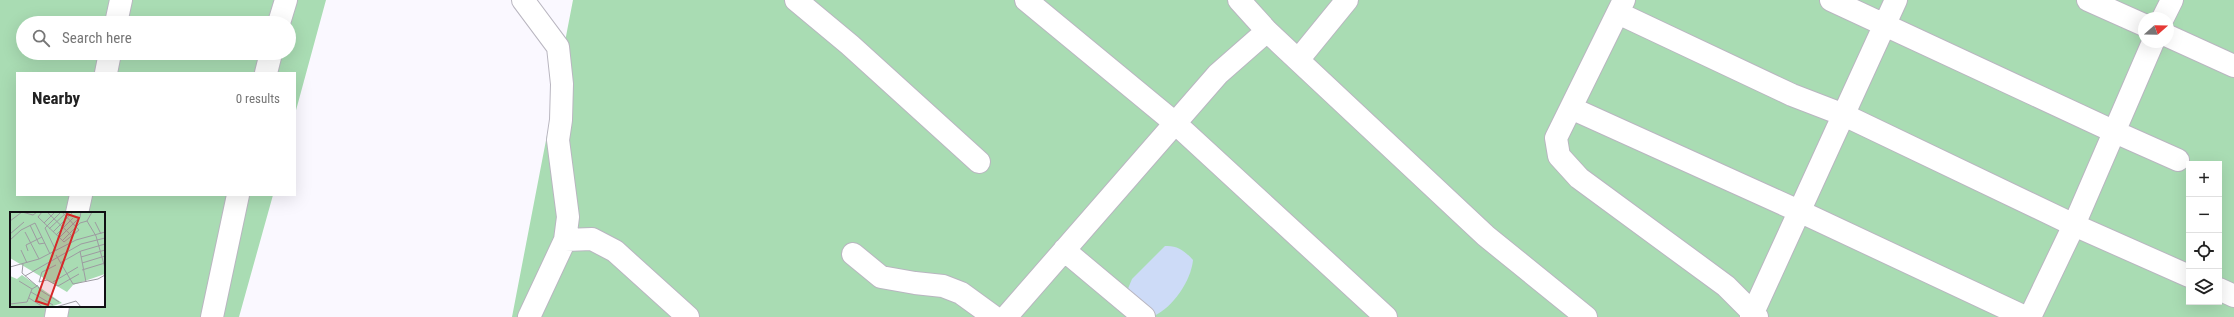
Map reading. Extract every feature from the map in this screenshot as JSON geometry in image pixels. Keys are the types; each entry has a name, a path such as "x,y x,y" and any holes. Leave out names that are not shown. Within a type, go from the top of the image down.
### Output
{"street":[{"path":"118,16 121,0"},
{"path":"280,16 286,0"},
{"path":"523,0 558,47 562,84 561,120 558,140 568,218 565,240 530,317"},
{"path":"796,0 850,45 979,162"},
{"path":"1026,0 1175,123 1386,317"},
{"path":"1239,0 1298,60 1486,236 1586,317"},
{"path":"1298,60 1347,0"},
{"path":"1831,0 2178,160"},
{"path":"1896,0 1885,26 1844,115 1754,316 1726,286 1579,178 1559,156 1556,138 1621,6 1792,95 1844,115 2074,225 2186,275"},
{"path":"2088,0 2138,22"},
{"path":"2166,12 2172,0"},
{"path":"1006,317 1218,74 1267,30"},
{"path":"2174,39 2234,66"},
{"path":"2030,317 2074,225 2150,48"},
{"path":"106,72 109,60"},
{"path":"266,72 269,60"},
{"path":"1571,108 1801,212 2025,317"},
{"path":"77,212 81,196"},
{"path":"212,317 238,196"},
{"path":"565,240 592,239 615,252 688,317"},
{"path":"1064,250 1144,317"},
{"path":"853,254 881,277 915,284 943,286 962,294 994,317"},
{"path":"2222,290 2234,296"},
{"path":"56,317 58,307"}],"green space":[{"path":"0,0 326,0 296,110 296,72 16,72 16,196 273,196 239,317 0,317"},
{"path":"573,0 2234,0 2234,317 512,317"}],"water":[{"path":"1165,246 1173,246 1187,254 1193,260 1192,268 1185,285 1174,300 1161,312 1154,316 1127,291 1132,279"}]}
